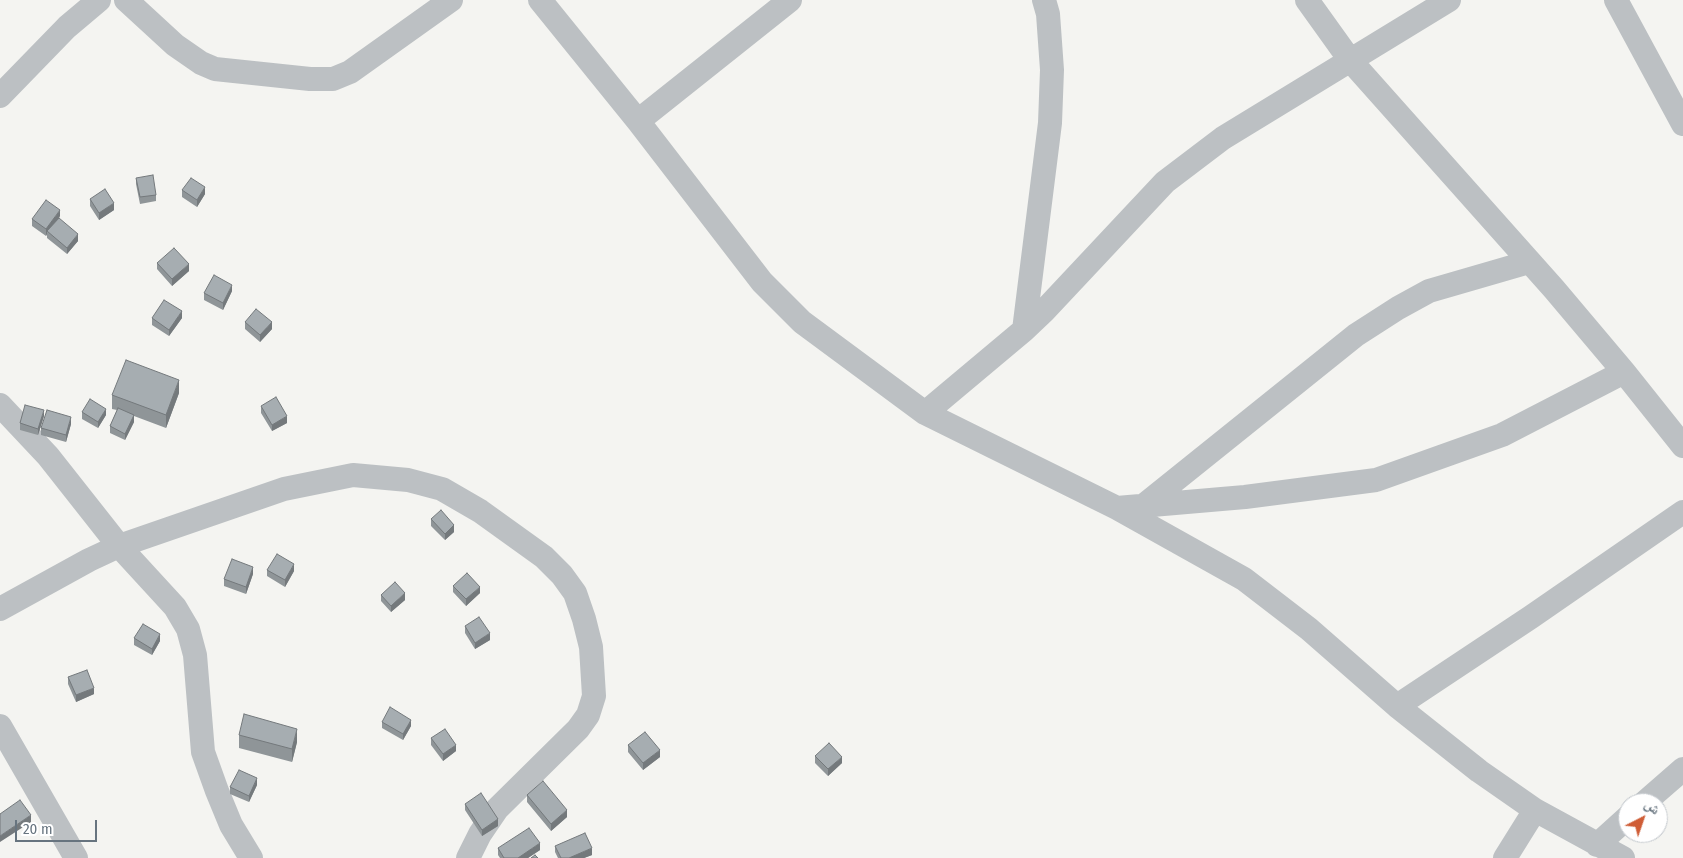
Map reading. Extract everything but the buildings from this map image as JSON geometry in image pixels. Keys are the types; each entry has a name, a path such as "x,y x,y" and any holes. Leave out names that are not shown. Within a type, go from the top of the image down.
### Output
{"street":[{"path":"0,96 67,27 98,0"},
{"path":"126,0 175,45 201,63 215,69 310,79 333,79 350,72 451,0"},
{"path":"540,0 638,121 762,282 802,322 925,413 1117,508 1244,579 1309,629 1397,706 1479,771 1534,810 1624,858"},
{"path":"638,121 790,0"},
{"path":"1024,330 1050,123 1052,70 1048,14 1044,0"},
{"path":"1306,0 1350,60 1624,372 1683,446"},
{"path":"925,413 1044,311 1165,182 1223,138 1449,0"},
{"path":"1616,0 1683,124"},
{"path":"1143,506 1356,335 1398,308 1429,291 1529,262"},
{"path":"1117,508 1245,497 1376,480 1502,434 1624,372"},
{"path":"0,405 48,456 119,546 175,607 188,629 195,656 204,752 231,825 251,858"},
{"path":"0,609 89,560 119,546 284,489 353,475 408,480 442,489 480,511 544,557 562,575 575,593 591,647 594,696 588,715 578,730 497,809 480,834 468,858"},
{"path":"1397,706 1531,617 1683,512"},
{"path":"0,726 76,858"},
{"path":"1655,793 1683,768"},
{"path":"1505,858 1534,810"},
{"path":"1598,845 1618,827"}]}
